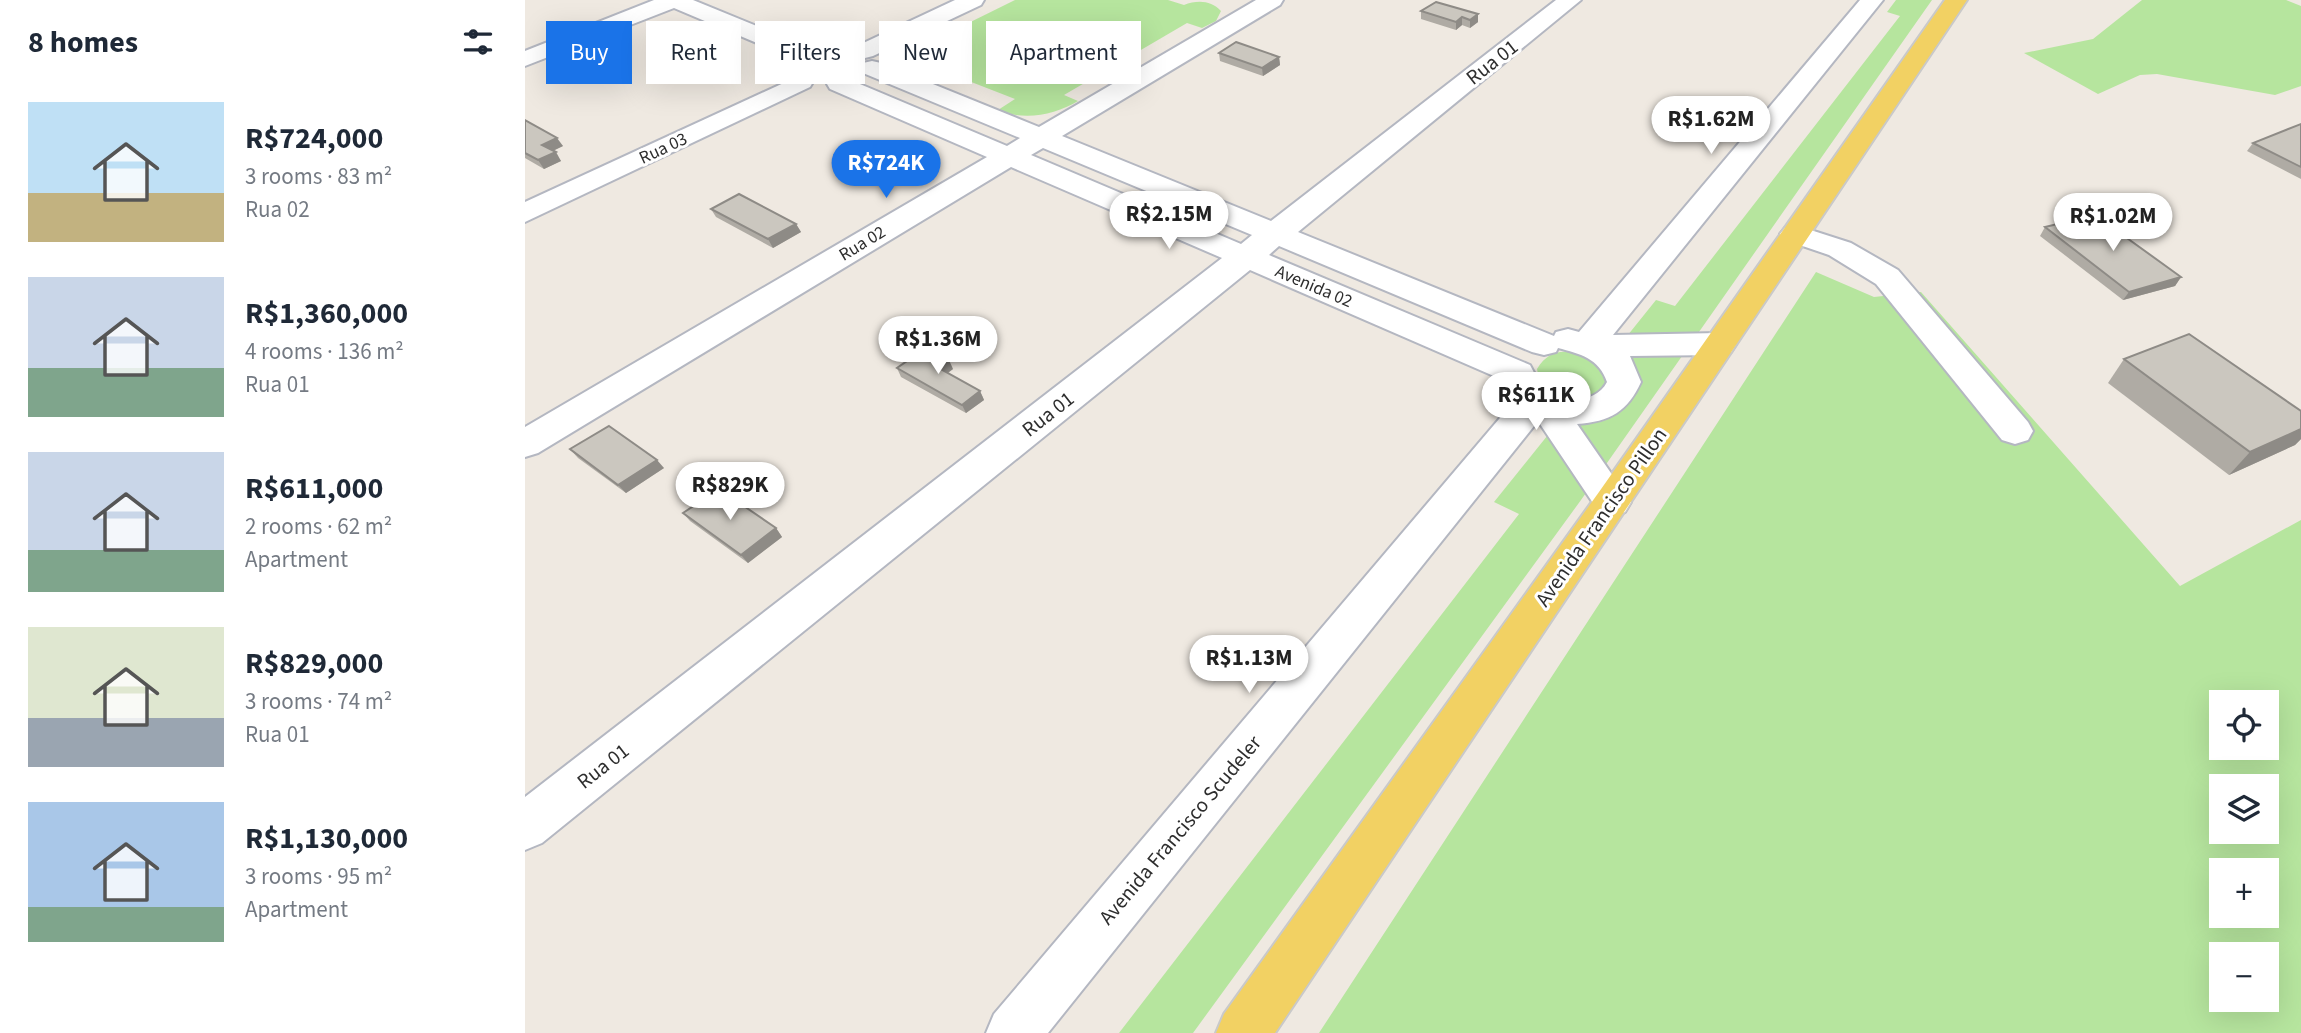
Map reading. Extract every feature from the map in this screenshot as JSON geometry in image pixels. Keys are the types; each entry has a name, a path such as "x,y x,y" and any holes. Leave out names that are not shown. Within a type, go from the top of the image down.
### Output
{"main road":[{"name":"Avenida Francisco Pillon","path":"1243,1033 1957,0"}],"street":[{"path":"525,59 674,0 755,28"},
{"path":"865,67 869,60 973,0"},
{"name":"Rua 01","path":"525,828 1570,0"},
{"path":"1592,344 1873,0"},
{"name":"Rua 02","path":"525,444 1041,137 1255,3"},
{"path":"865,59 869,60"},
{"name":"Avenida 02","path":"869,60 1041,137 1544,344"},
{"name":"Rua 03","path":"525,214 797,84"},
{"path":"810,84 839,84"},
{"name":"Avenida 02","path":"839,84 1246,257 1533,393"},
{"path":"1795,234 1840,249 1887,277 2015,431"},
{"path":"1612,502 1533,393 1525,356 1544,344 1563,340 1592,344 1719,344"},
{"path":"1533,393 1567,412 1588,412 1607,406 1619,395 1625,382 1622,368 1612,355 1592,344"},
{"name":"Avenida Francisco Scudeler","path":"1013,1033 1533,393"}],"green space":[{"path":"1015,0 1168,0 1184,5 1194,2 1208,3 1221,11 1216,21 1202,28 1187,23 1141,50 1141,21 986,21 986,84 1083,84 1064,95 1078,101 1059,110 1029,116 998,110 1015,99 972,82 972,21"},
{"path":"1896,0 1932,0 1581,500 1193,1033 1119,1033 1519,514 1494,502 1576,400 1555,396 1540,383 1537,369 1544,360 1560,352 1577,354 1603,366 1656,300 1675,306 1900,16 1887,12"},
{"path":"2142,0 2286,0 2301,6 2301,86 2275,95 2157,74 2140,75 2098,94 2024,53 2093,39"},
{"path":"1816,272 1874,297 1921,292 2180,586 2301,520 2301,1033 1319,1033"}],"building":[{"path":"1436,2 1478,14 1470,20 1462,17 1456,22 1421,11"},
{"path":"1236,42 1279,57 1262,68 1219,53"},
{"path":"525,120 557,138 542,145 556,152 538,160 525,153"},
{"path":"2301,124 2301,167 2253,143"},
{"path":"739,194 796,224 768,239 711,209"},
{"path":"2095,215 2181,277 2129,292 2045,227"},
{"path":"2189,334 2301,411 2301,429 2250,452 2124,359"},
{"path":"926,348 949,360 939,368 980,391 962,405 897,368"},
{"path":"609,426 657,460 618,485 570,449"},
{"path":"719,489 776,528 741,555 683,513"}]}
